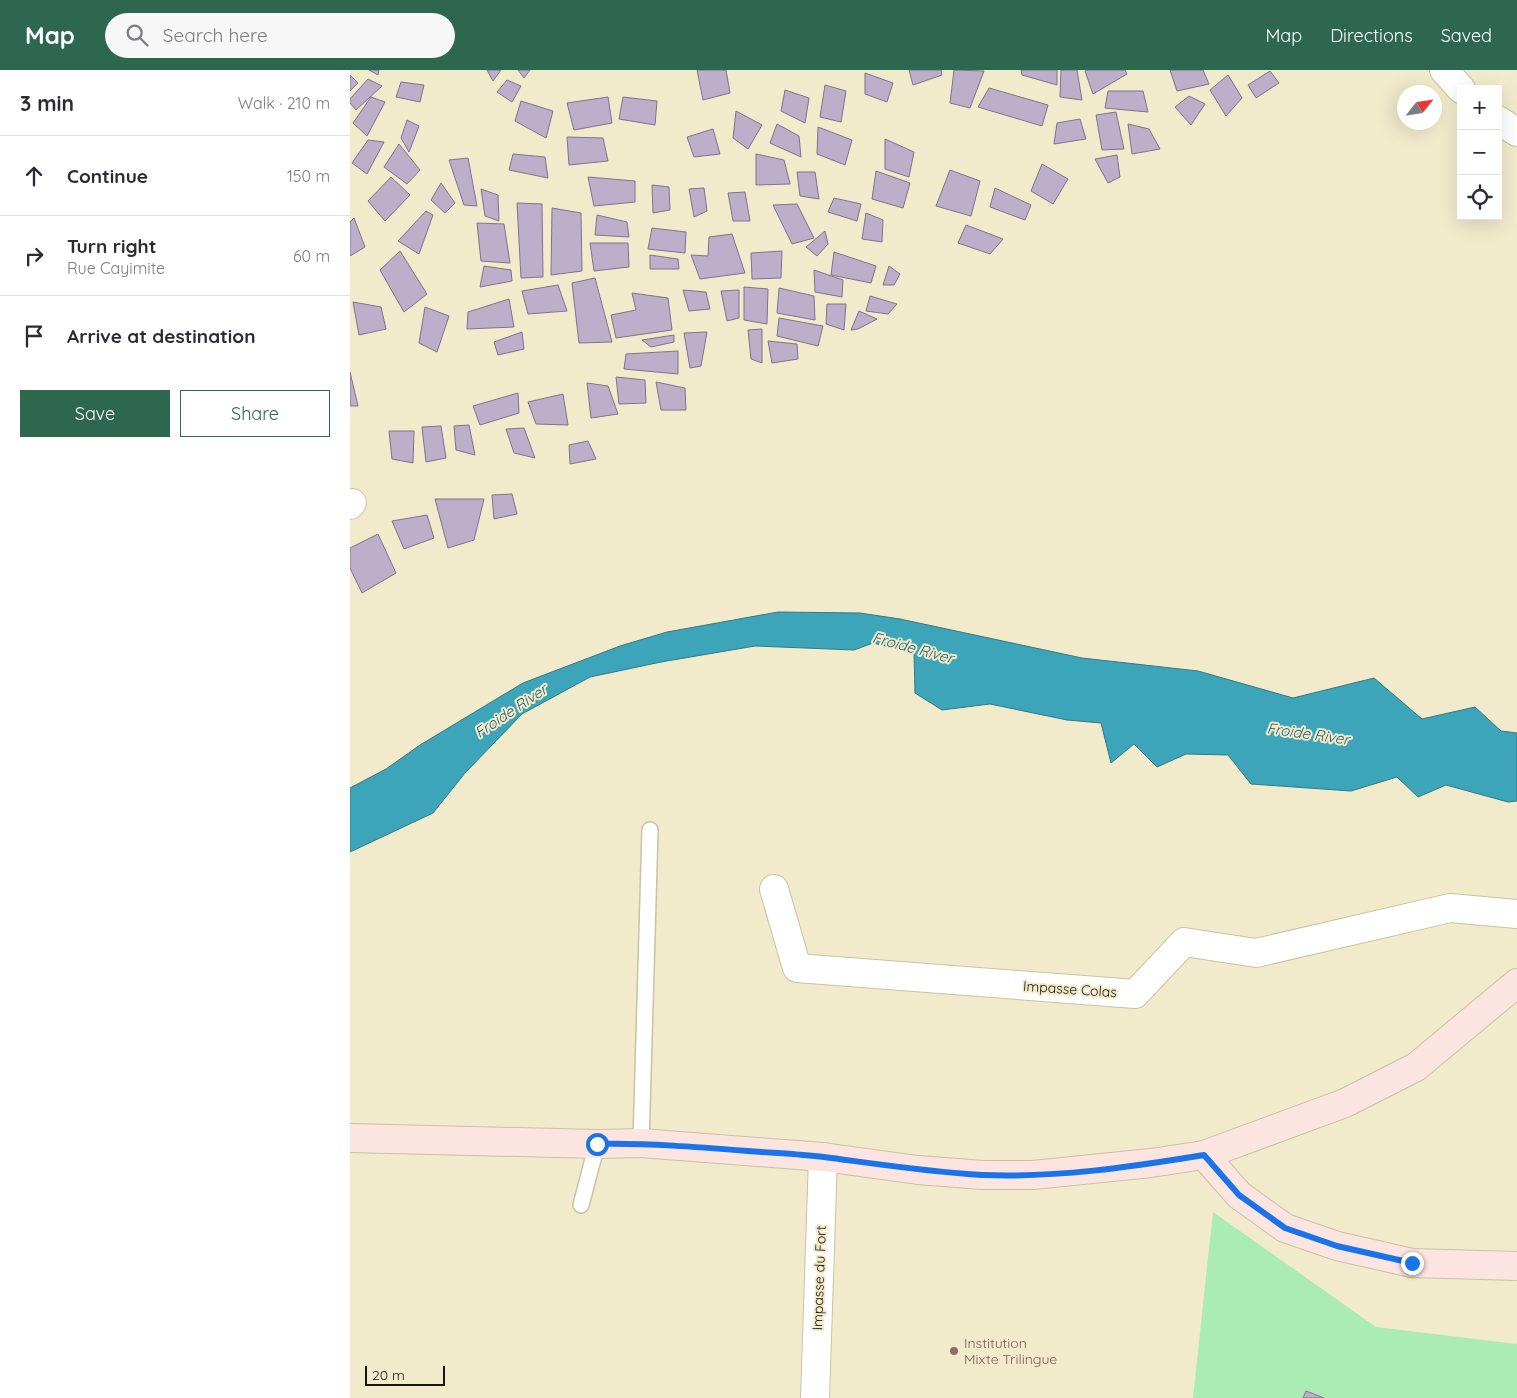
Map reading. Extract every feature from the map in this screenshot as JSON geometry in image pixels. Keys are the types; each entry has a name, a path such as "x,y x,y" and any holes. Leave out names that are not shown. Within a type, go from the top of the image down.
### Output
{"street":[{"path":"1444,70 1457,85"},
{"path":"1502,123 1517,132"},
{"name":"Impasse Colas","path":"774,889 797,968 1135,994 1184,942 1256,953 1450,908 1517,914"},
{"path":"350,1138 597,1144 641,1143 823,1157 918,1170 983,1175 1033,1175 1151,1164 1204,1155 1345,1103 1416,1067 1517,983"},
{"path":"1204,1155 1239,1195 1285,1228 1337,1246 1412,1263 1517,1266"},
{"name":"Impasse du Fort","path":"815,1398 823,1157"}],"lane":[{"path":"641,1143 650,830"},
{"path":"581,1205 597,1144"}],"green space":[{"path":"1213,1212 1376,1327 1517,1344 1517,1398 1193,1398"}],"water":[{"name":"Froide River","path":"778,612 860,613 900,619 1082,658 1198,671 1293,698 1374,678 1422,719 1475,707 1501,731 1517,733 1517,801 1508,802 1446,785 1418,797 1397,777 1351,791 1251,784 1228,755 1186,754 1157,767 1134,744 1111,763 1101,723 1067,720 990,704 942,710 915,693 914,653 873,643 854,650 755,646 661,662 590,677 522,714 465,773 433,813 350,852 350,788 386,769 420,745 523,683 620,646 667,632"}],"building":[{"path":"369,70 379,70 378,75"},
{"path":"487,70 501,70 493,81"},
{"path":"518,70 530,70 524,78"},
{"path":"697,70 726,70 730,93 703,100"},
{"path":"909,70 941,70 942,75 913,85"},
{"path":"954,70 984,71 970,108 950,103"},
{"path":"1021,70 1057,70 1057,85 1022,75"},
{"path":"1061,70 1077,70 1082,100 1060,97"},
{"path":"1125,70 1127,74 1093,94 1085,71"},
{"path":"1170,70 1203,70 1209,84 1177,91"},
{"path":"1270,71 1279,83 1256,98 1248,85"},
{"path":"865,73 893,83 887,102 865,94"},
{"path":"350,75 358,83 350,91"},
{"path":"1228,75 1242,98 1226,116 1210,90"},
{"path":"368,79 382,86 356,110 350,103 350,99"},
{"path":"507,80 521,86 512,102 497,92"},
{"path":"401,82 424,85 420,102 396,97"},
{"path":"825,85 846,91 841,122 820,117"},
{"path":"989,88 1048,105 1042,126 978,107"},
{"path":"785,90 809,98 805,123 781,111"},
{"path":"1108,91 1143,91 1148,112 1105,108"},
{"path":"1189,96 1205,104 1191,125 1175,107"},
{"path":"371,97 385,102 367,136 353,123"},
{"path":"608,97 612,123 574,130 567,103"},
{"path":"623,97 657,101 655,125 619,119"},
{"path":"521,101 553,111 546,138 515,121"},
{"path":"736,111 762,125 748,149 733,138"},
{"path":"1116,112 1124,149 1102,150 1096,115"},
{"path":"1080,119 1086,139 1054,144 1057,123"},
{"path":"407,120 419,126 409,152 401,138"},
{"path":"777,124 799,136 801,157 770,143"},
{"path":"1128,124 1149,129 1160,149 1132,154"},
{"path":"818,127 852,140 845,165 817,154"},
{"path":"713,129 720,154 694,157 687,137"},
{"path":"567,137 603,138 608,161 569,165"},
{"path":"885,139 914,152 909,177 885,169"},
{"path":"368,140 384,142 367,174 352,163"},
{"path":"399,144 420,170 407,184 384,167"},
{"path":"513,154 545,157 548,178 509,170"},
{"path":"756,154 784,160 790,184 756,185"},
{"path":"1117,155 1120,177 1108,183 1095,159"},
{"path":"468,158 477,206 464,205 449,160"},
{"path":"1042,164 1068,179 1053,204 1031,191"},
{"path":"950,170 980,181 971,216 936,206"},
{"path":"876,171 910,183 903,208 872,199"},
{"path":"797,172 815,172 819,199 800,196"},
{"path":"391,177 410,195 385,221 368,201"},
{"path":"588,177 635,181 635,202 594,206"},
{"path":"441,183 455,203 445,213 431,200"},
{"path":"652,185 669,187 670,210 653,213"},
{"path":"704,188 707,211 694,217 689,189"},
{"path":"995,188 1031,205 1025,220 990,207"},
{"path":"481,189 498,195 499,221 485,216"},
{"path":"745,192 750,221 733,221 728,193"},
{"path":"834,198 861,204 857,221 828,212"},
{"path":"517,203 542,204 543,277 521,278"},
{"path":"797,204 814,238 792,244 773,205"},
{"path":"552,208 581,213 582,271 551,275"},
{"path":"426,211 433,215 419,254 398,241"},
{"path":"866,213 883,220 882,242 862,239"},
{"path":"597,215 627,222 629,237 595,235"},
{"path":"354,218 365,247 350,256 350,222"},
{"path":"477,223 504,224 510,263 481,261"},
{"path":"966,225 1003,239 990,254 958,243"},
{"path":"652,228 686,232 685,253 648,249"},
{"path":"825,231 828,244 817,256 806,247"},
{"path":"732,234 745,273 700,279 691,255 708,256 709,237"},
{"path":"590,243 628,243 629,267 594,271"},
{"path":"400,251 427,294 404,312 380,270"},
{"path":"782,251 781,278 752,279 751,253"},
{"path":"834,252 876,266 871,283 831,275"},
{"path":"650,255 678,259 679,269 650,269"},
{"path":"484,266 511,270 512,281 480,287"},
{"path":"889,266 900,274 894,285 883,285"},
{"path":"814,270 843,280 842,297 815,292"},
{"path":"595,278 612,342 579,343 572,283"},
{"path":"558,285 567,311 528,314 522,291"},
{"path":"744,287 768,289 767,324 744,320"},
{"path":"779,288 814,296 815,320 777,313"},
{"path":"683,290 706,292 710,309 689,311"},
{"path":"739,290 739,318 727,321 721,291"},
{"path":"632,293 668,298 672,330 616,338 611,315 636,310"},
{"path":"870,296 897,304 888,314 866,311"},
{"path":"509,299 514,327 467,329 468,312"},
{"path":"353,302 381,307 386,329 359,335"},
{"path":"827,304 846,304 844,330 826,324"},
{"path":"425,307 449,316 437,352 419,343"},
{"path":"859,311 877,319 858,329 851,330"},
{"path":"779,318 823,326 818,346 777,336"},
{"path":"762,329 762,363 751,359 748,330"},
{"path":"522,332 524,349 498,355 494,342"},
{"path":"707,332 701,366 690,368 684,333"},
{"path":"674,335 674,342 651,347 642,340"},
{"path":"768,341 797,344 798,359 772,363"},
{"path":"678,351 678,374 624,369 626,354"},
{"path":"350,372 358,406 350,406"},
{"path":"616,377 645,380 646,403 619,404"},
{"path":"656,382 685,388 686,410 661,410"},
{"path":"587,383 608,386 618,414 591,418"},
{"path":"518,393 519,413 480,425 473,406"},
{"path":"563,394 568,425 536,424 528,402"},
{"path":"469,425 475,455 456,450 454,426"},
{"path":"441,426 446,458 426,462 422,427"},
{"path":"524,428 535,458 514,453 506,429"},
{"path":"389,431 414,431 413,463 392,459"},
{"path":"588,441 596,459 570,464 569,445"},
{"path":"512,494 517,514 494,519 492,495"},
{"path":"435,499 484,499 474,540 448,548"},
{"path":"427,515 434,538 404,549 392,521"},
{"path":"378,534 396,573 362,593 350,568 350,548"},
{"path":"1306,1391 1324,1398 1303,1398"}],"place":[{"name":"Institution Mixte Trilingue","path":"954,1351"}],"route":[{"path":"597,1144 641,1143 699,1147 823,1157 918,1170 983,1175 1033,1175 1100,1169 1151,1164 1204,1155 1239,1195 1285,1228 1337,1246 1412,1263"}]}
